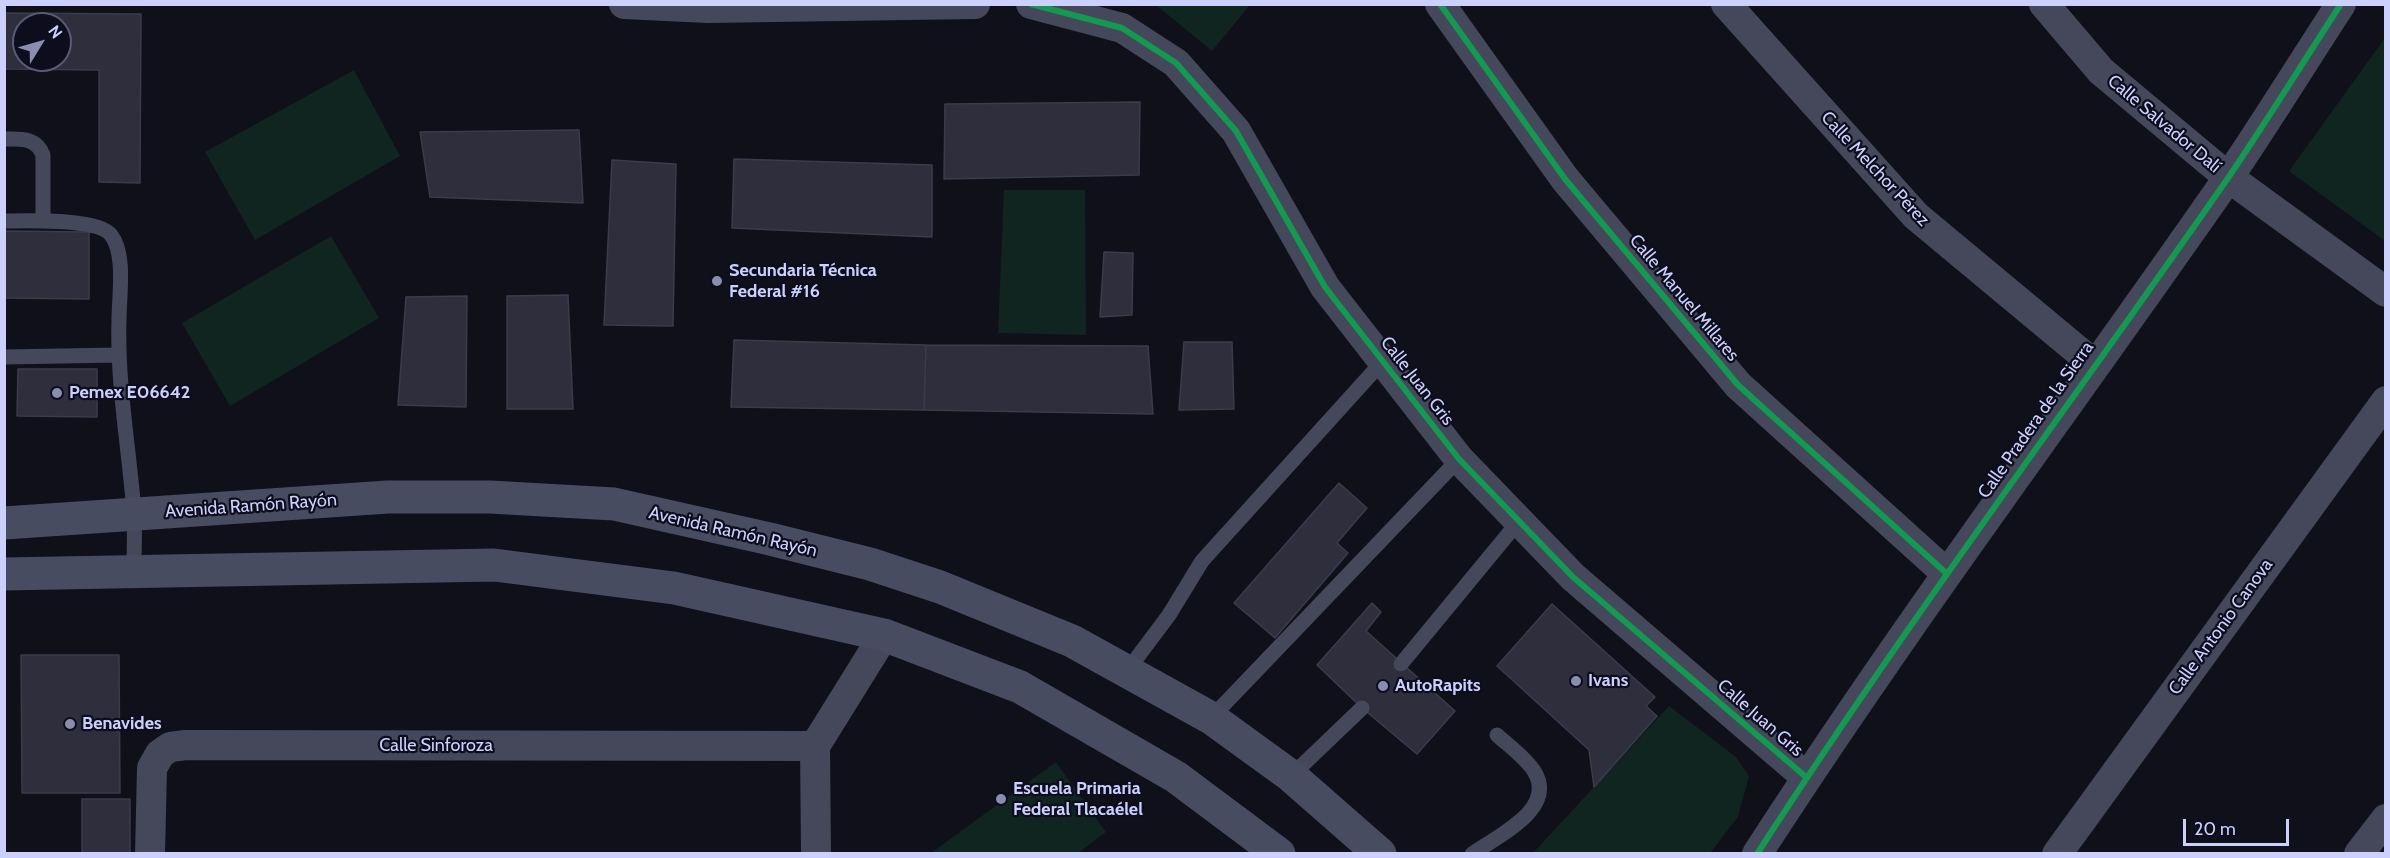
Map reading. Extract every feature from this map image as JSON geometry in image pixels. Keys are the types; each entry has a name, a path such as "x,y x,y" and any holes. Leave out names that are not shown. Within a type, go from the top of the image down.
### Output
{"main road":[{"name":"Avenida Ramón Rayón","path":"4,523 388,497 490,498 614,504 770,539 870,564 940,587 1072,641 1211,718 1291,776 1380,854"},
{"path":"4,574 494,565 674,588 884,635 1020,687 1176,777 1279,854"}],"street":[{"path":"624,4 708,6 975,4"},
{"name":"Calle Juan Gris","path":"1031,4 1122,28 1176,63 1236,131 1325,287 1459,459 1573,577 1806,777"},
{"name":"Calle Manuel Millares","path":"1440,4 1565,178 1738,385 1946,573"},
{"name":"Calle Melchor Pérez","path":"1726,4 1916,216 2094,364"},
{"name":"Calle Salvador Dalí","path":"2044,4 2101,71 2228,177 2385,292"},
{"name":"Calle Pradera de la Sierra","path":"1757,854 1806,777 1946,573 2228,177 2341,4"},
{"name":"Calle Antonio Canova","path":"2057,854 2385,401"},
{"path":"816,854 815,746 884,635"},
{"name":"Calle Sinforoza","path":"150,854 152,768 160,754 170,747 186,745 815,746"},
{"path":"2359,854 2385,819"}],"lane":[{"path":"4,139 30,140 40,148 43,155 43,221"},
{"path":"4,220 99,226 111,234 118,248 120,264 118,355 134,514 134,571"},
{"path":"4,357 118,355"},
{"path":"1127,671 1169,615 1202,561 1383,361"},
{"path":"1211,718 1459,459"},
{"path":"1401,664 1519,521"},
{"path":"1291,776 1362,708"},
{"path":"1472,854 1528,815 1540,797 1539,781 1533,769 1497,735"}],"green space":[{"path":"1156,5 1250,5 1212,51"},
{"path":"2385,38 2385,241 2289,171"},
{"path":"354,70 400,156 255,240 205,152"},
{"path":"1004,190 1085,190 1086,335 998,333"},
{"path":"331,236 379,318 230,406 182,323"},
{"path":"1669,706 1736,757 1749,776 1738,817 1710,853 1532,854"},
{"path":"1056,762 1106,832 1078,853 931,853"}],"building":[{"path":"4,13 12,13 12,69 4,69"},
{"path":"72,13 141,14 140,183 99,182 99,70 72,70"},
{"path":"1140,102 1139,175 944,179 945,104"},
{"path":"579,130 583,203 430,197 420,132"},
{"path":"734,159 932,165 932,237 732,228"},
{"path":"612,160 676,164 673,326 604,325"},
{"path":"4,231 89,232 89,299 4,298"},
{"path":"1104,252 1133,253 1132,315 1100,317"},
{"path":"568,295 573,409 507,409 507,296"},
{"path":"467,296 466,407 398,405 406,297"},
{"path":"734,340 926,345 924,410 731,407"},
{"path":"1184,342 1232,342 1234,409 1179,410"},
{"path":"926,345 1148,346 1153,414 924,410"},
{"name":"Pemex E06642","path":"18,369 97,369 97,417 17,416"},
{"path":"1339,483 1367,508 1337,543 1348,553 1275,638 1234,603"},
{"name":"AutoRapits","path":"1372,603 1381,612 1366,631 1455,711 1417,754 1362,708 1317,665"},
{"name":"Ivans","path":"1552,604 1655,697 1646,706 1657,716 1594,787 1589,750 1497,666"},
{"name":"Benavides","path":"21,655 119,655 120,793 22,793"},
{"path":"82,799 130,799 130,854 82,854"}],"cycle path":[{"path":"1031,4 1122,28 1176,63 1236,131 1325,287 1459,459 1573,577 1806,777"},
{"path":"1440,4 1565,179 1738,385 1946,573"},
{"path":"1757,854 1930,598 2228,178 2341,4"}],"place":[{"name":"Secundaria Técnica Federal #16","path":"717,281"},
{"name":"Pemex E06642","path":"57,393"},
{"name":"Ivans","path":"1576,681"},
{"name":"AutoRapits","path":"1383,686"},
{"name":"Benavides","path":"70,724"},
{"name":"Escuela Primaria Federal Tlacaélel","path":"1001,799"}]}
